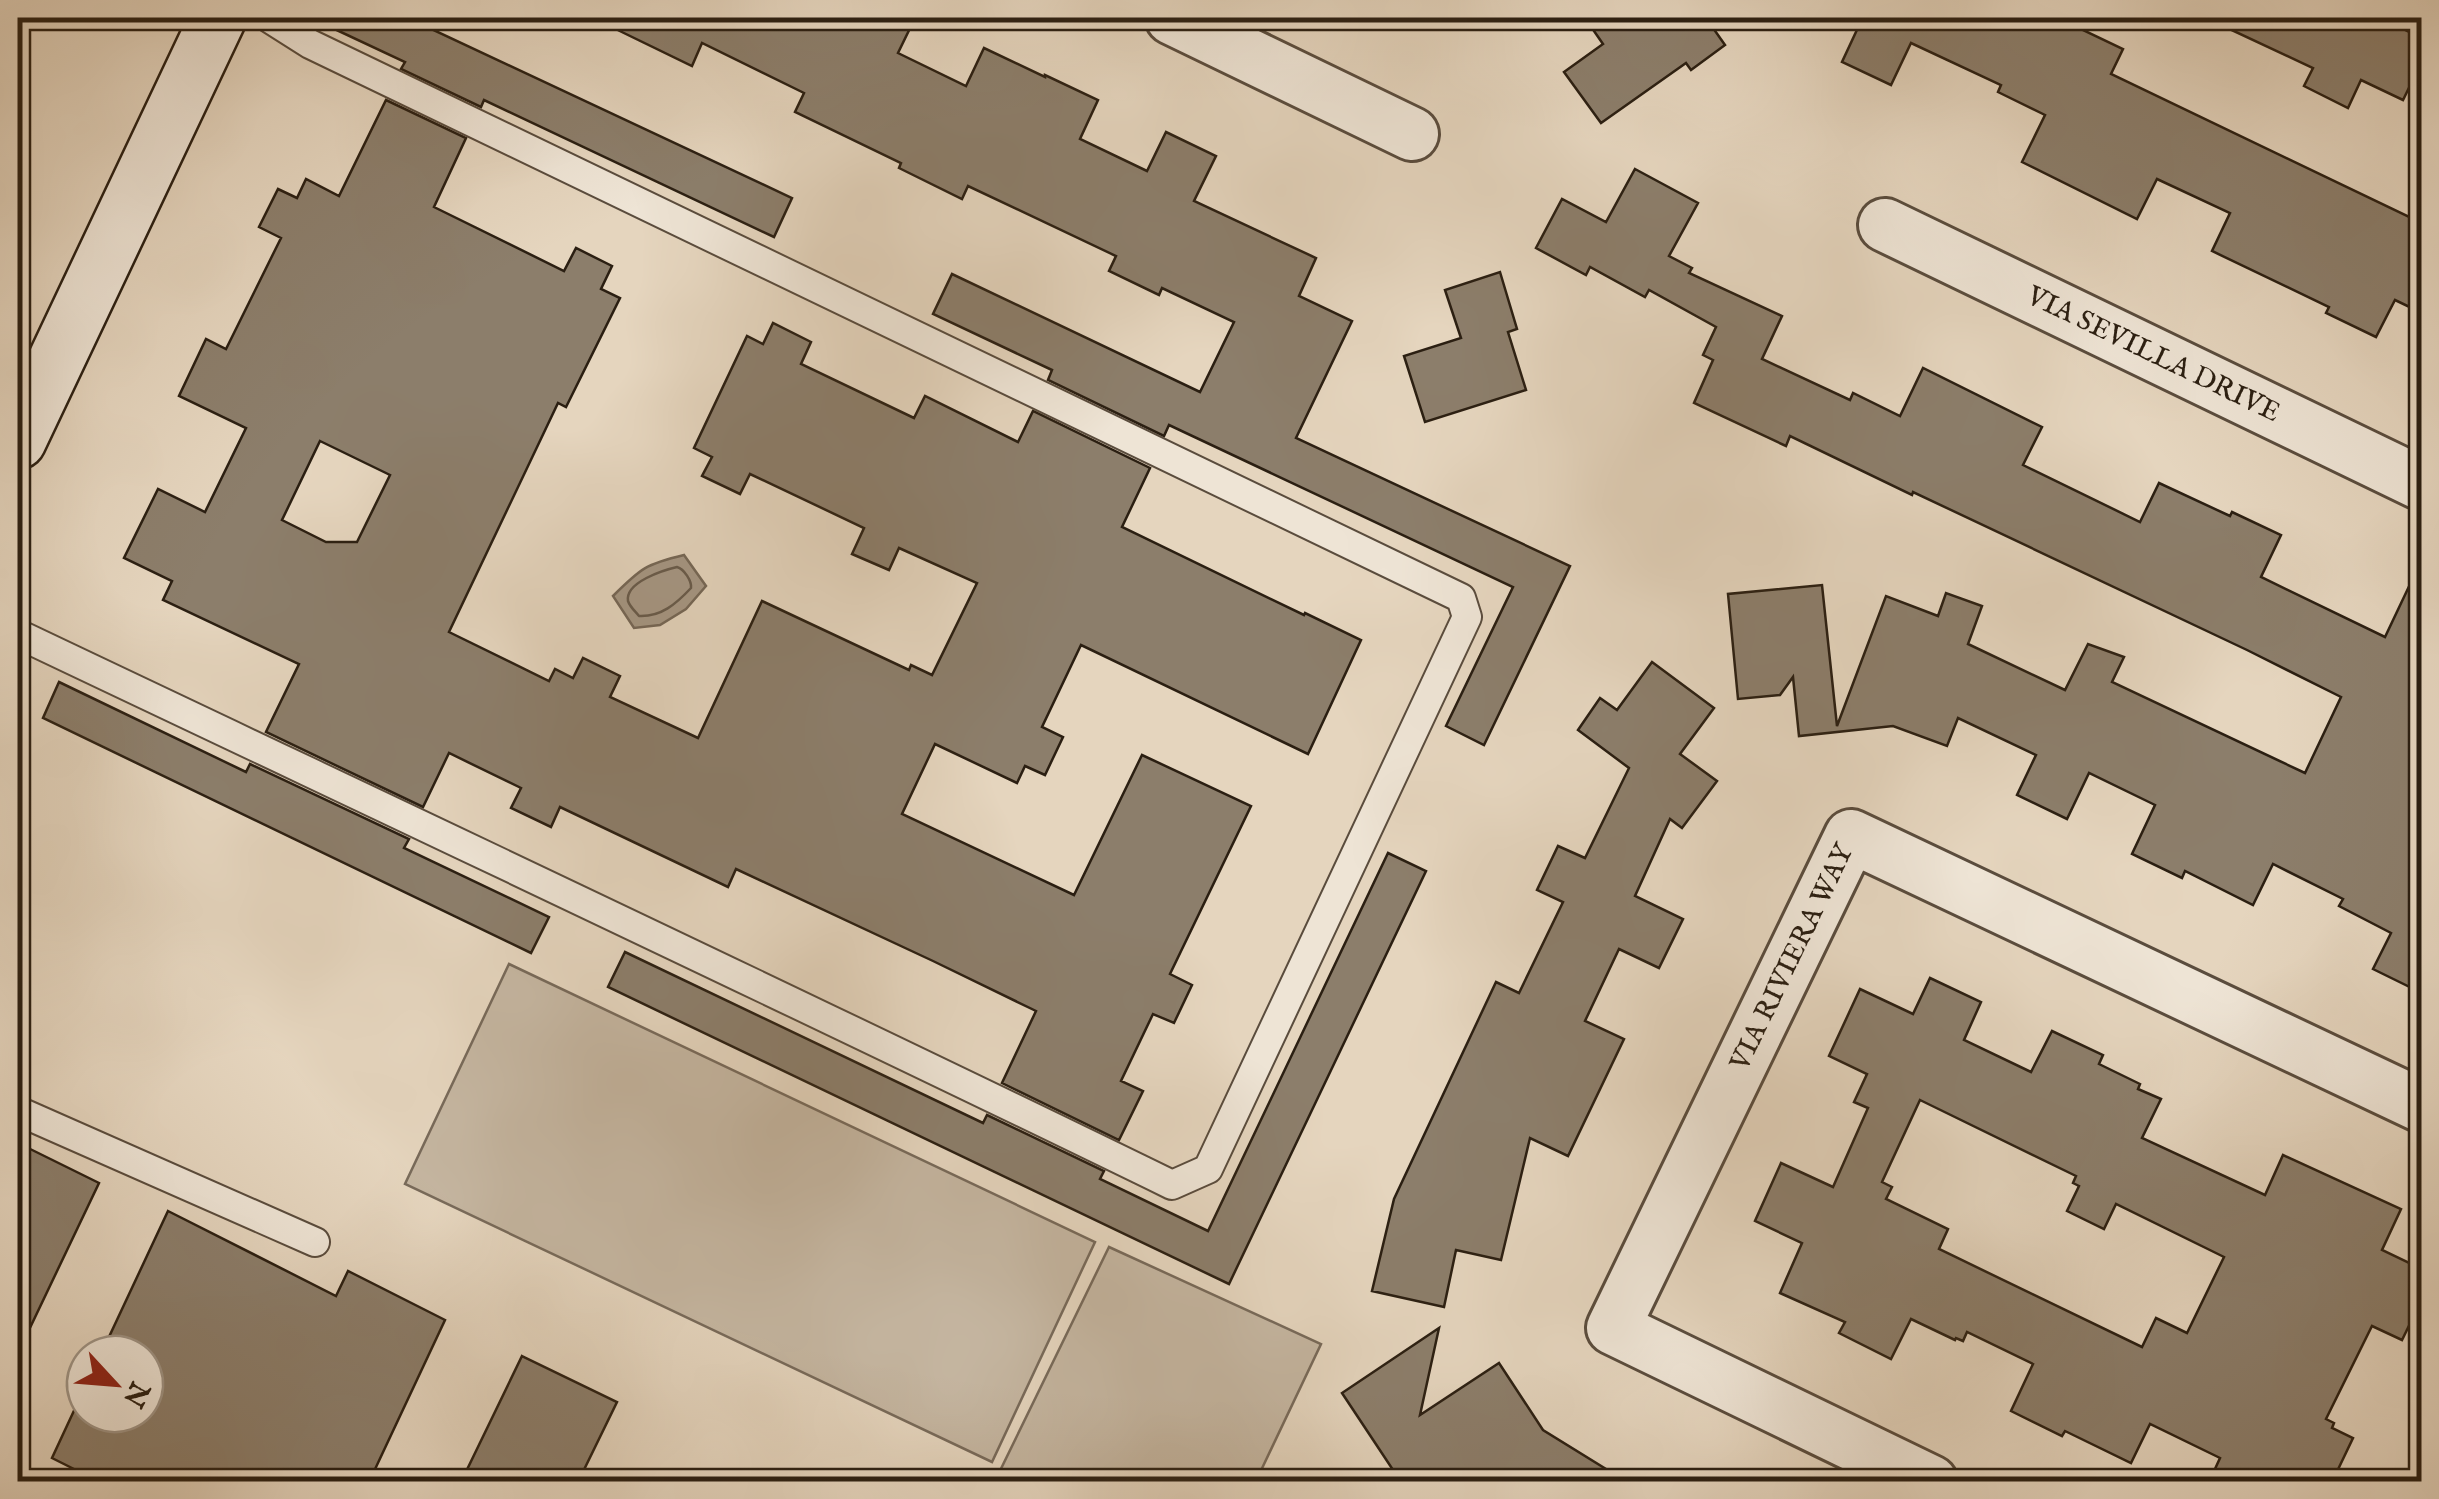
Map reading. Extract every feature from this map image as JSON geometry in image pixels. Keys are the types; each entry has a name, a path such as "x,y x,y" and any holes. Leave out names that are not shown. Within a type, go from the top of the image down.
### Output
{"main road":[{"path":"18,440 218,18"}],"street":[{"path":"1172,18 1412,134"},
{"name":"VIA SEVILLA DRIVE","path":"1885,225 2422,484"},
{"name":"VIA RIVIERA WAY","path":"1931,1482 1613,1328 1851,836 2422,1106"}],"lane":[{"path":"18,634 1172,1185 1208,1169 1467,617 1461,598 310,44 270,18"},
{"path":"18,1111 315,1242"}],"shaded area":[{"path":"509,964 1095,1242 992,1462 405,1184"},
{"path":"1109,1247 1321,1344 1256,1481 995,1481"}],"water":[{"path":"684,555 706,586 686,609 660,625 634,628 613,596 645,568"}],"building":[{"path":"311,18 408,18 792,198 774,237 484,100 481,107 401,69 405,62"},
{"path":"593,18 915,18 898,53 966,86 984,48 1098,100 1080,139 1147,171 1166,132 1216,156 1194,201 1316,258 1299,296 1352,321 1296,438 1570,566 1484,745 1446,726 1513,587 1169,425 1164,436 1048,380 1052,370 933,314 952,274 1200,392 1234,322 1162,288 1159,295 1109,271 1116,256 968,186 962,199 899,168 901,163 795,112 804,93 702,43 692,66"},
{"path":"1585,18 1706,18 1725,45 1691,70 1686,63 1601,123 1564,72 1603,44"},
{"path":"1858,18 2058,18 2123,49 2111,74 2422,223 2422,313 2395,300 2376,337 2326,313 2329,307 2212,251 2230,213 2157,179 2137,219 2022,162 2045,115 1998,92 2001,85 1911,43 1891,85 1842,62 1862,19"},
{"path":"2206,18 2406,18 2401,28 2422,38 2422,61 2403,100 2361,80 2348,108 2304,86 2313,68"},
{"path":"386,100 466,138 434,207 564,271 576,248 612,266 601,289 620,298 566,407 558,403 449,632 549,681 555,669 573,678 583,658 620,676 610,697 698,738 762,601 909,670 911,665 932,675 977,583 899,548 889,570 852,554 864,528 750,474 740,494 702,476 712,457 694,448 747,336 763,344 773,323 811,342 801,364 914,418 925,396 1018,442 1033,411 1150,468 1122,527 1361,640 1308,754 1081,645 1042,727 1063,737 1045,775 1025,766 1017,783 935,744 902,814 1074,895 1142,755 1251,806 1170,974 1192,985 1174,1023 1153,1014 1121,1081 1143,1091 1119,1140 1002,1083 1036,1011 933,961 736,869 728,887 560,807 551,827 511,808 521,788 449,753 423,807 266,732 299,664 163,600 172,581 124,558 158,489 205,512 246,428 179,396 206,339 226,349 281,238 259,227 278,189 297,198 306,179 339,196","holes":["320,441 390,475 357,542 326,542 282,520"]},
{"path":"1635,169 1698,203 1669,256 1692,268 1689,273 1782,316 1762,359 1850,400 1853,393 1900,416 1923,368 2042,427 2023,465 2140,522 2159,483 2281,535 2261,577 2385,637 2422,559 2422,993 2373,969 2391,933 2339,906 2343,899 2273,864 2253,905 2185,871 2182,878 2132,854 2155,805 2089,773 2067,819 2017,795 2036,755 1958,718 1947,746 1893,726 1799,736 1793,677 1780,695 1738,699 1728,594 1822,585 1837,726 1886,596 1938,616 1946,593 1982,606 1968,644 2065,690 2088,644 2124,657 2112,682 2305,773 2341,697 1790,436 1786,446 1694,403 1713,360 1703,355 1716,327 1649,290 1645,297 1590,267 1586,275 1536,248 1562,199 1606,222"},
{"path":"1500,272 1517,329 1508,332 1526,390 1425,422 1404,356 1461,338 1445,290"},
{"path":"1652,662 1714,708 1680,754 1717,781 1682,828 1670,819 1635,896 1683,919 1659,968 1619,949 1585,1021 1624,1039 1568,1156 1530,1138 1501,1260 1456,1250 1444,1307 1372,1291 1394,1199 1496,982 1519,993 1563,902 1537,890 1558,846 1585,858 1629,768 1578,730 1600,698 1617,710"},
{"path":"59,682 246,772 250,764 409,839 404,848 549,917 531,953 43,718"},
{"path":"1388,853 1426,871 1229,1284 608,987 625,952 983,1123 987,1115 1104,1171 1100,1179 1208,1231"},
{"path":"1930,978 1981,1002 1964,1040 2031,1072 2052,1031 2103,1055 2099,1064 2161,1099 2142,1138 2265,1195 2283,1155 2401,1209 2382,1250 2422,1269 2422,1299 2402,1340 2372,1326 2326,1419 2334,1423 2332,1428 2353,1438 2332,1482 2209,1482 2220,1458 2150,1424 2131,1463 2065,1431 2062,1436 2011,1411 2033,1364 1967,1332 1963,1341 1955,1340 1911,1319 1891,1359 1839,1333 1845,1322 1780,1293 1802,1243 1755,1221 1781,1163 1833,1187 1868,1108 1854,1102 1867,1074 1829,1056 1860,989 1913,1014","holes":["1920,1100 2076,1176 2073,1183 2079,1186 2067,1211 2104,1229 2116,1204 2224,1257 2187,1333 2156,1318 2142,1347 1939,1249 1948,1229 1886,1199 1892,1187 1882,1182"]},
{"path":"18,1143 99,1183 18,1353"},
{"path":"168,1211 336,1296 348,1271 445,1320 369,1482 100,1482 52,1458 65,1430 65,1434 165,1434 165,1334 110,1334"},
{"path":"1439,1328 1420,1415 1499,1363 1543,1430 1627,1482 1401,1482 1342,1393"},
{"path":"522,1356 617,1402 578,1482 461,1482"}]}
